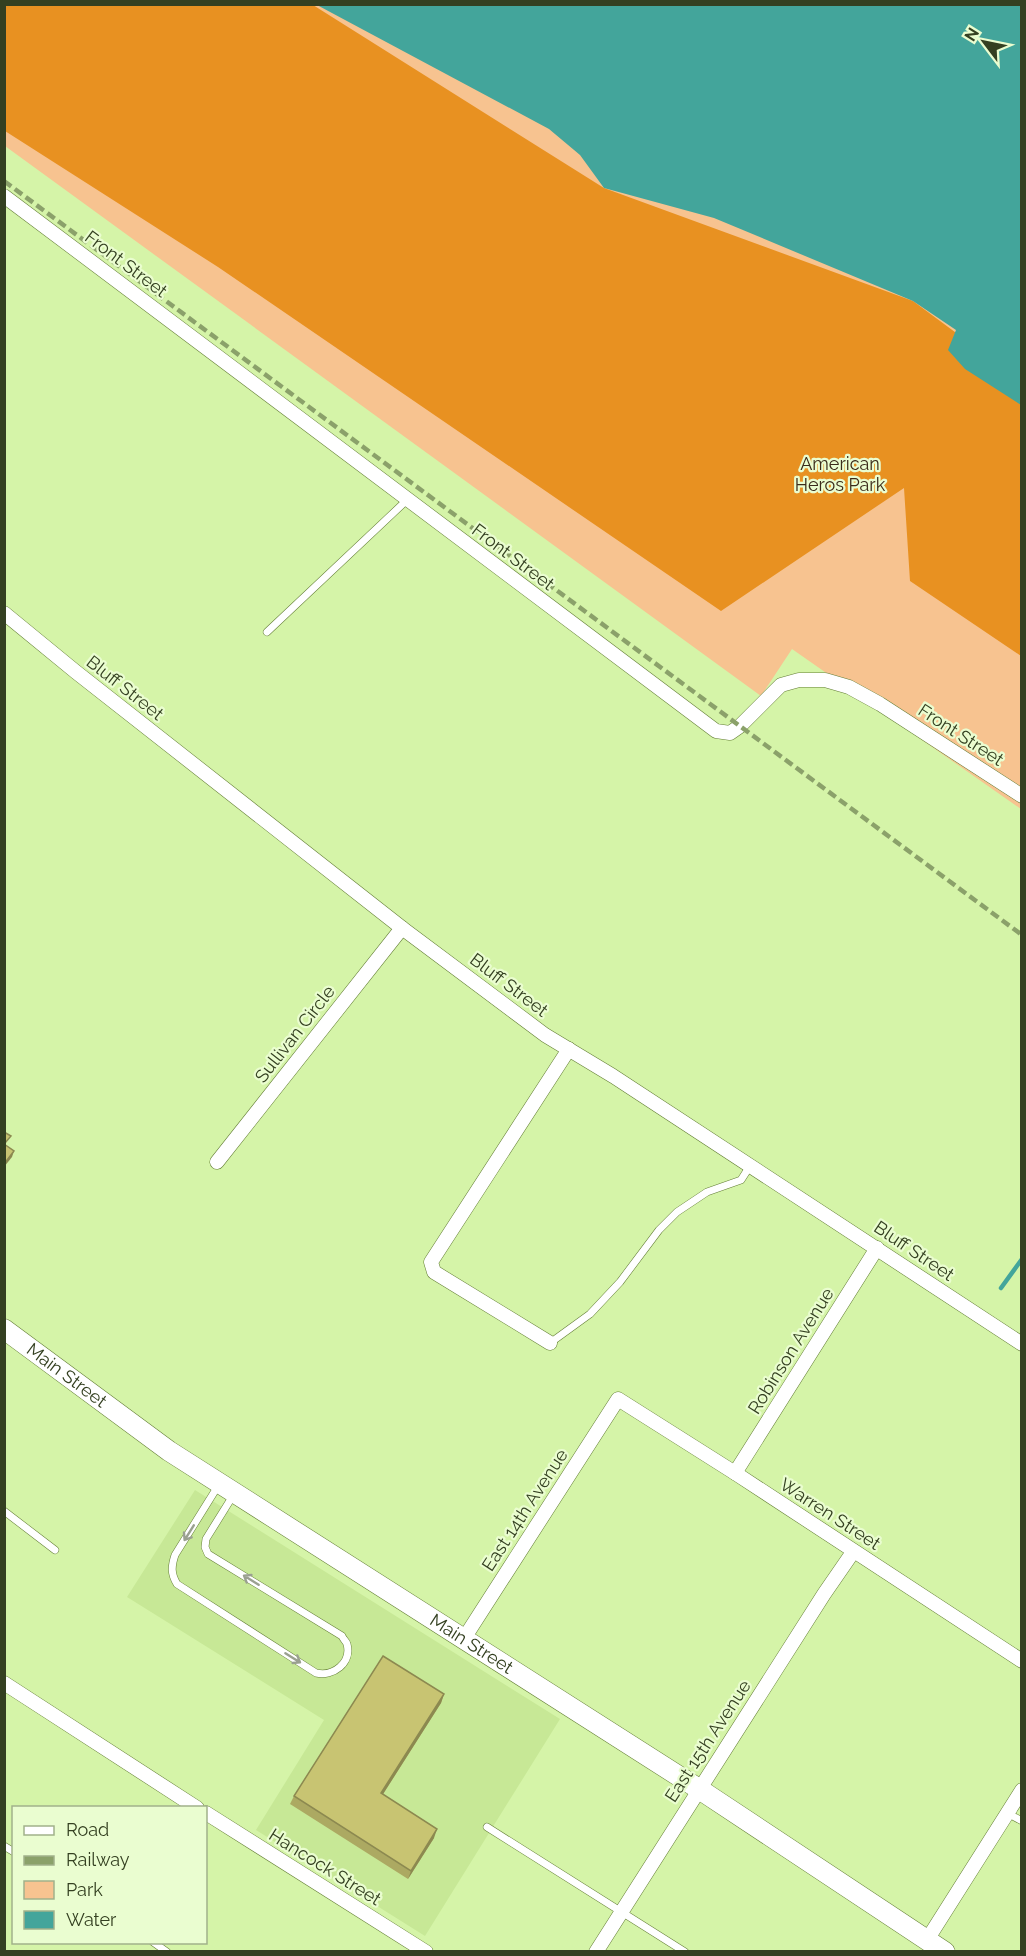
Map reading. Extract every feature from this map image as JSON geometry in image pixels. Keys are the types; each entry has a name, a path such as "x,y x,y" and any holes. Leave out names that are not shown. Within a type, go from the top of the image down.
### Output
{"street":[{"name":"Front Street","path":"4,196 716,731 730,733 781,686 799,680 825,680 849,687 880,704 1022,796"},
{"name":"Bluff Street","path":"4,613 402,927 545,1035 1022,1344"},
{"name":"Sullivan Circle","path":"217,1162 402,927"},
{"path":"550,1343 434,1272 431,1262 569,1049"},
{"name":"Robinson Avenue","path":"735,1473 877,1248"},
{"name":"Main Street","path":"4,1329 133,1426 227,1489 699,1789 923,1946 945,1952"},
{"name":"Warren Street","path":"618,1399 1022,1661"},
{"name":"East 14th Avenue","path":"463,1640 618,1399"},
{"name":"East 15th Avenue","path":"596,1952 853,1552"},
{"path":"4,1683 194,1806"},
{"path":"923,1946 1022,1790"},
{"name":"Hancock Street","path":"207,1814 426,1952"}],"lane":[{"path":"267,632 406,500"},
{"path":"550,1343 590,1314 620,1282 659,1230 677,1212 707,1192 741,1180 750,1166"},
{"path":"227,1489 206,1539 205,1547 208,1554 342,1636 347,1645 347,1654 335,1672 325,1675 316,1673 177,1584 172,1576 171,1565 175,1555 227,1489"},
{"path":"4,1511 55,1550"},
{"path":"1007,1813 1022,1821"},
{"path":"487,1827 685,1952"}],"shaded area":[{"path":"195,1490 560,1719 425,1936 256,1830 324,1720 127,1597"}],"green space":[{"name":"American Heros Park","path":"4,5 313,5 604,188 913,301 1021,381 1021,656 910,581 904,488 721,611 218,267 5,131"},
{"name":"American Heros Park","path":"5,5 411,5 1021,83 1021,809 792,649 761,696 5,146"}],"water":[{"path":"317,5 1021,5 1021,405 965,369 948,350 956,330 913,301 714,218 604,188 580,155 549,129"}],"building":[{"path":"4,1132 11,1136 5,1143 4,1143"},
{"path":"4,1144 14,1151 4,1164"},
{"path":"383,1656 444,1694 381,1793 437,1829 411,1871 294,1796"}],"waterway":[{"path":"1001,1288 1022,1259"}],"railway":[{"path":"4,181 1022,935"}]}
